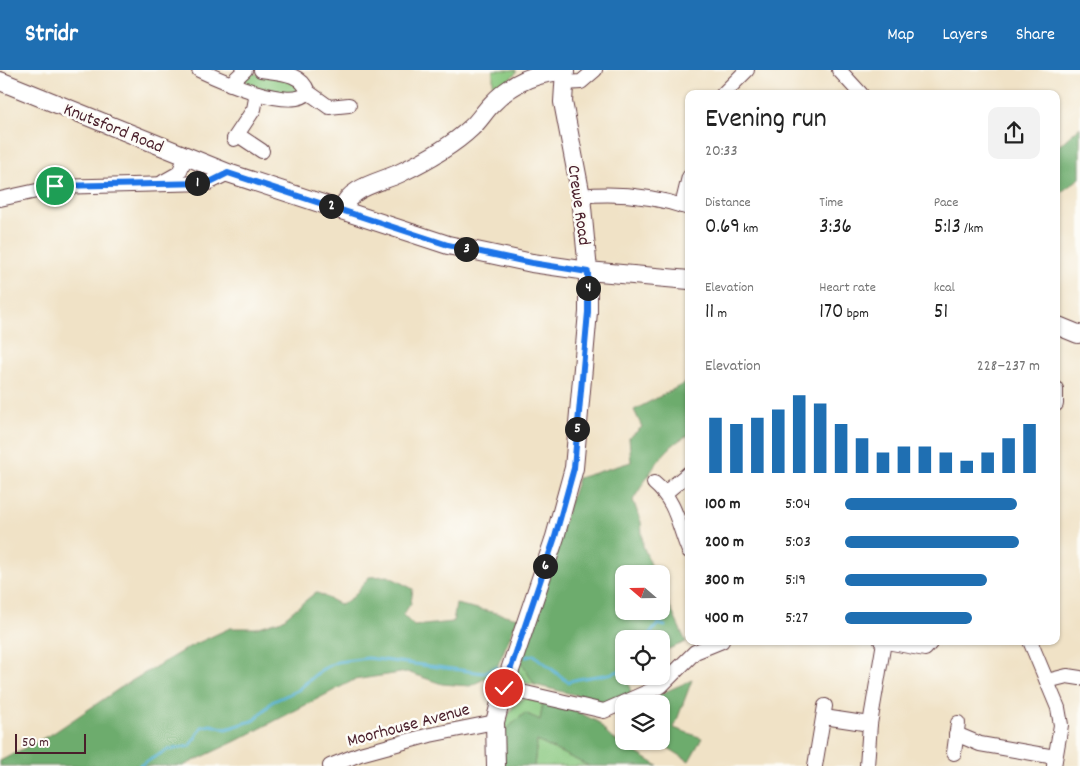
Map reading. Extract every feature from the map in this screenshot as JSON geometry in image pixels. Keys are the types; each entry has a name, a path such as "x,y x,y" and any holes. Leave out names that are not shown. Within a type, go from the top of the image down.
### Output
{"main road":[{"path":"341,210 344,201 352,193 402,172 472,128 499,97 527,73 565,75"},
{"name":"Crewe Road","path":"496,766 496,722 504,688 555,537 574,468 588,312 588,272 581,196 566,118 565,75"},
{"name":"Knutsford Road","path":"0,81 228,173 448,245 532,263 588,272 685,280"},
{"path":"1060,327 1079,335"}],"street":[{"path":"199,70 230,84 257,93 294,99 308,92"},
{"path":"230,84 245,70"},
{"path":"261,70 298,77 308,92 329,107 336,108 349,105"},
{"path":"565,75 581,82 595,70"},
{"path":"727,90 747,70"},
{"path":"839,70 857,90"},
{"path":"257,93 254,109 236,137 262,151"},
{"path":"162,182 179,173 186,156"},
{"path":"0,199 55,186 162,182 208,183 228,173"},
{"path":"581,196 624,194 650,197 685,207"},
{"path":"665,492 685,476"},
{"path":"654,483 665,492 677,514 685,539"},
{"path":"504,688 604,711 660,686 695,652 712,645"},
{"path":"867,766 870,724 883,645"},
{"path":"901,645 924,649 928,645"},
{"path":"954,753 957,729 980,744 1055,762 1061,725 1058,708 1032,645"},
{"path":"1047,681 1067,676 1080,678"},
{"path":"815,766 824,711 870,724"},
{"name":"Moorhouse Avenue","path":"330,766 360,754 430,735 496,722"}],"green space":[{"path":"493,70 516,70 516,73 493,94"},
{"path":"252,73 294,82 299,86 300,91 294,95 248,85 245,78"},
{"path":"1080,127 1080,178 1060,193 1060,144"},
{"path":"685,383 685,437 664,454 650,472 633,500 641,522 643,546 651,565 615,565 615,620 670,620 670,607 685,642 670,648 670,630 615,630 615,685 629,685 631,693 628,695 615,695 615,703 606,709 584,697 535,685 519,659 578,478 631,462 629,438 642,427 634,410"},
{"path":"388,576 413,589 411,603 403,615 414,626 453,622 456,604 518,618 494,674 470,686 442,684 407,672 354,680 183,766 0,766 0,761 55,732 123,686 189,647 230,628 256,628 282,620 316,592 341,605 353,597 369,577"},
{"path":"519,659 535,685 522,682 517,676"},
{"path":"692,680 674,728 702,738 689,761 670,749 670,695 658,695"},
{"path":"525,698 543,702 540,720 525,713 502,733 512,708"},
{"path":"543,702 570,708 598,722 609,736 615,740 615,750 632,750 658,766 589,766 537,741 534,766 503,766 502,733 525,713 540,720"},
{"path":"537,741 589,766 534,766"}],"waterway":[{"path":"653,630 658,624 665,626"},
{"path":"526,657 534,655 568,682 615,673"},
{"path":"139,766 167,750 190,746 202,727 211,725 226,729 255,720 272,702 298,690 321,670 337,662 368,658 483,673 497,667"}],"route":[{"path":"55,186 162,182 208,183 228,173 448,245 532,263 588,272 588,312 574,468 555,537 504,688"}]}
